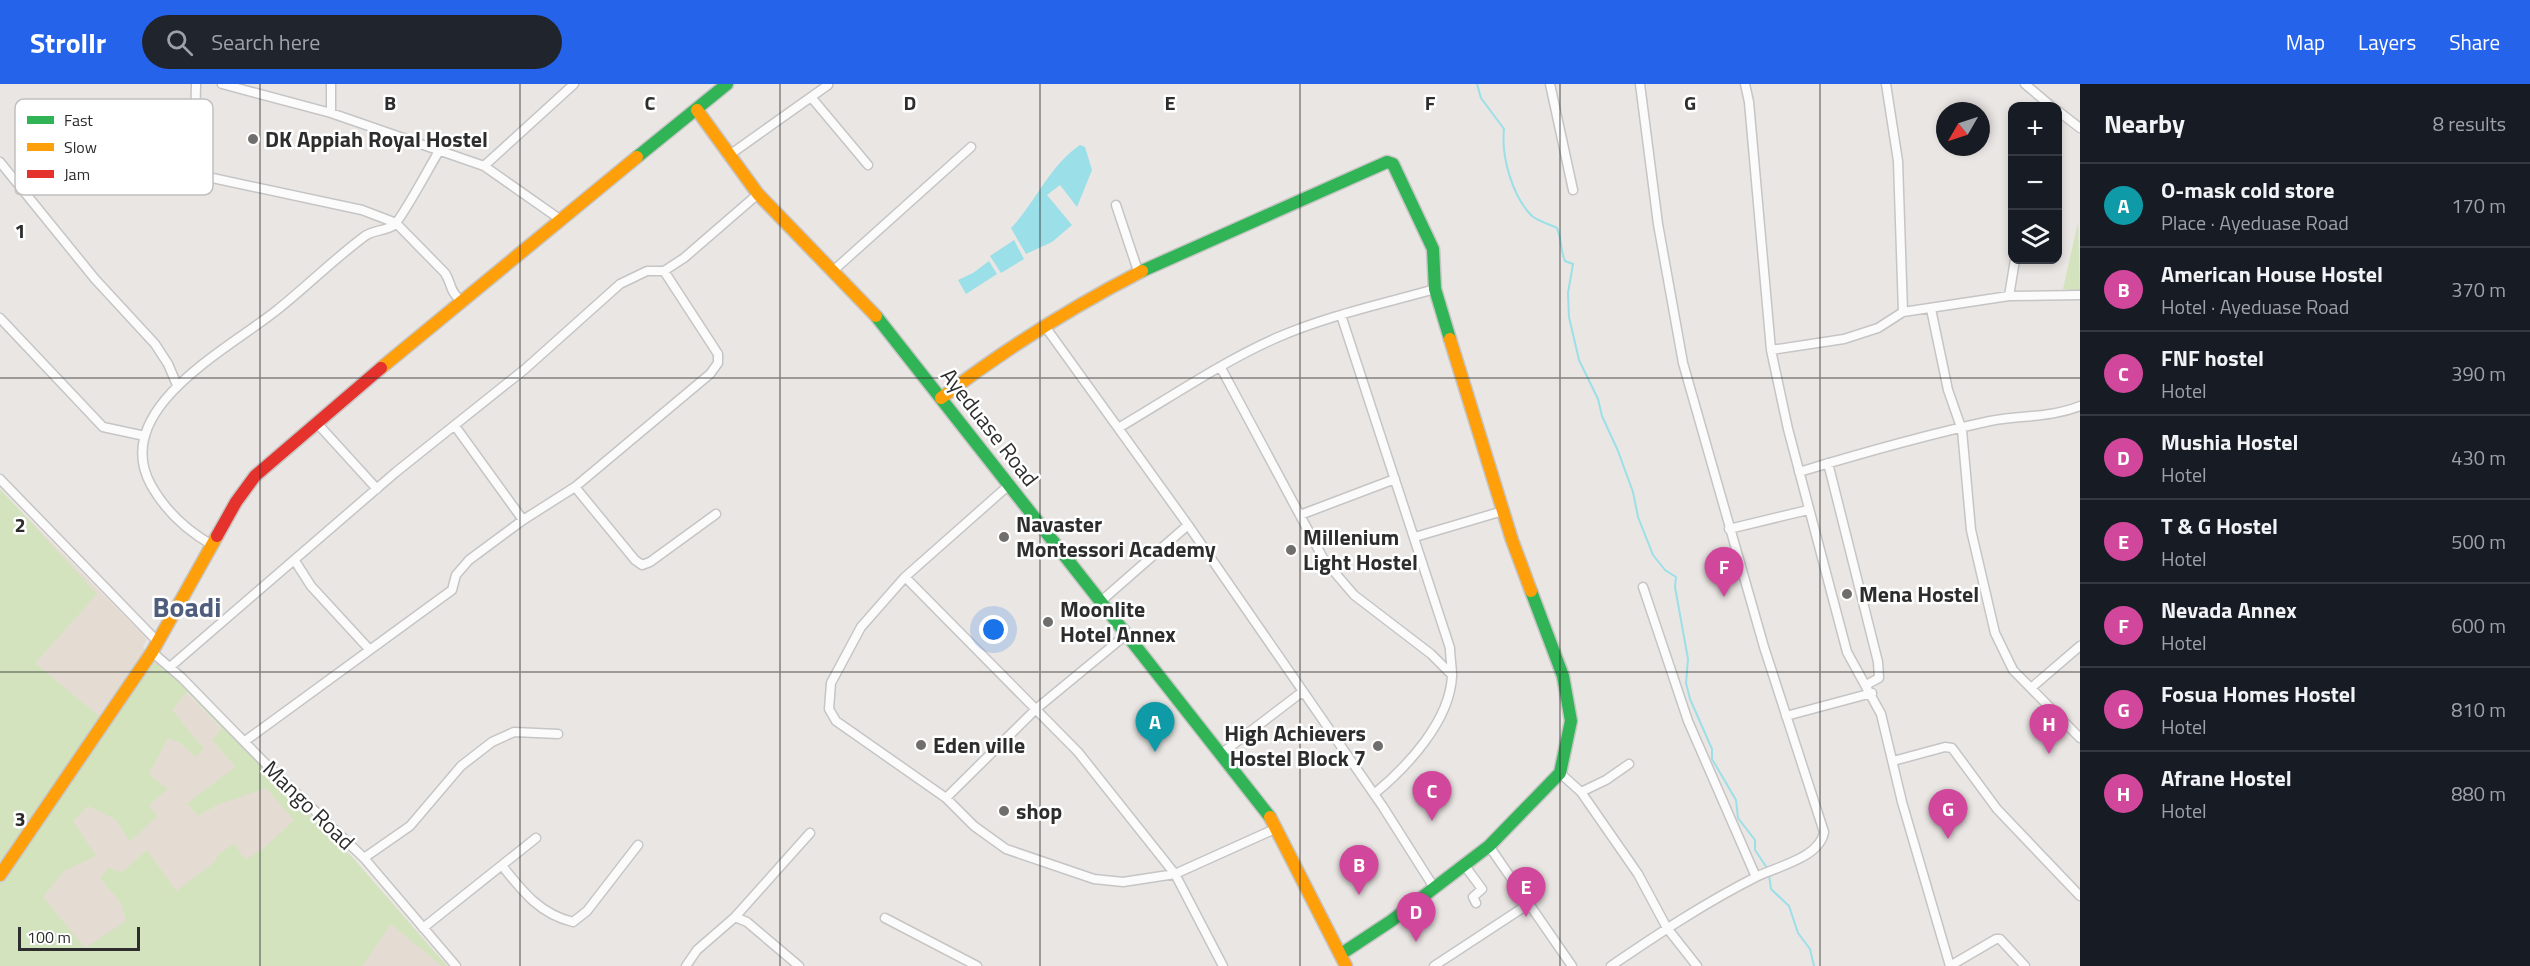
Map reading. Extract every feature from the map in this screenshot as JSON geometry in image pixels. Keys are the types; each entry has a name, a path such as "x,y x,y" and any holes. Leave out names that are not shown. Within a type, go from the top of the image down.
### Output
{"street":[{"path":"196,84 196,99"},
{"path":"222,84 331,113 484,166 561,220"},
{"path":"331,84 331,113"},
{"path":"484,166 574,84"},
{"path":"0,875 155,647 236,502 255,476 460,300 727,84"},
{"path":"728,156 827,84 834,84"},
{"path":"1550,84 1573,190"},
{"path":"1611,966 1667,928 1756,877 1812,851 1822,841 1823,821 1786,716 1696,414 1672,313 1640,84"},
{"path":"1745,84 1749,102 1771,350 1808,510 1847,652 1881,714 1950,966 1996,939 2000,939 2025,966"},
{"path":"1886,84 1898,161 1903,312"},
{"path":"2025,84 2042,102"},
{"path":"811,97 868,165"},
{"name":"Ayeduase Road","path":"697,110 728,156 758,194 883,323 1100,602 1222,753 1277,828 1346,966"},
{"path":"2062,114 2080,128"},
{"path":"834,270 971,147"},
{"path":"212,545 188,531 170,513 147,477 143,460 145,436 161,403 177,385 277,310 365,236 396,223 439,151"},
{"path":"0,162 15,183"},
{"path":"941,398 993,358 1044,325 1138,271 1390,162 1432,249 1435,289 1503,511 1563,676 1569,699 1571,721 1560,773 1532,805 1466,866 1341,954"},
{"path":"213,178 362,210 396,223 445,273 450,280 451,291 460,300"},
{"path":"170,667 377,489 541,356 620,284 646,271 664,271 706,241 758,194"},
{"path":"24,195 114,301 154,344 168,364 177,385"},
{"path":"1116,206 1138,271"},
{"path":"2009,296 2014,264"},
{"path":"244,741 452,590 456,575 469,560 523,520 575,487 700,385 718,363 718,354 664,271"},
{"path":"1120,427 1280,336 1341,315 1435,289"},
{"path":"1771,350 1844,339 1878,328 1903,312 2009,296 2080,295"},
{"path":"1930,309 1948,390 1962,430 1971,530 1995,633 2013,670 2080,738"},
{"path":"1341,315 1414,537 1426,582 1450,648 1452,675 1437,724 1412,760 1374,794"},
{"path":"0,318 103,427 145,436"},
{"path":"1044,325 1120,427 1374,794 1435,888"},
{"path":"1221,368 1324,560 1348,588 1431,654 1452,675"},
{"path":"1799,472 1897,442 1962,430 1993,420 2062,413 2080,406"},
{"path":"316,422 377,489"},
{"path":"455,426 523,520"},
{"path":"1786,716 1869,689 1879,678 1878,662 1828,463"},
{"name":"Mango Road","path":"0,479 155,647 170,667 364,858 456,966"},
{"path":"1300,515 1395,479"},
{"path":"1009,485 905,577 861,627 831,683 828,709 836,721 945,798 974,826 1006,849 1094,879 1123,882 1175,873 1277,828"},
{"path":"575,487 642,565 650,562 716,514"},
{"path":"1729,529 1808,510"},
{"path":"1414,537 1503,511"},
{"path":"1100,602 1188,525"},
{"path":"296,561 312,586 369,649"},
{"path":"905,577 1078,752 1175,873 1223,966"},
{"path":"1643,587 1688,721 1756,877"},
{"path":"945,798 1036,709 1127,634"},
{"path":"2031,688 2080,646"},
{"path":"1222,753 1302,692"},
{"path":"364,858 410,826 461,765 492,742 514,732 558,734"},
{"path":"1893,761 1945,747 1952,748 1997,809 2080,896"},
{"path":"1581,792 1606,780 1629,764"},
{"path":"1560,773 1581,792 1638,873 1667,928 1697,966"},
{"path":"686,966 697,950 735,917 810,833"},
{"path":"423,928 503,867 536,838"},
{"path":"503,867 526,896 546,912 573,922 587,911 638,845"},
{"path":"1490,846 1572,966"},
{"path":"1466,866 1482,889 1473,897 1476,903"},
{"path":"1434,966 1530,903"},
{"path":"735,917 747,922 799,966"},
{"path":"885,918 977,966"}],"shaded area":[{"path":"0,490 147,639 143,647 448,966 0,966"}],"green space":[{"path":"2078,222 2080,291 2063,289"},
{"path":"0,489 97,594 35,663 100,717 0,862"},
{"path":"156,663 165,668 354,859 447,966 442,966 391,924 362,966 0,966 0,883 94,750 147,667","holes":["187,692 222,729 212,740 236,767 187,803 198,816 217,805 266,788 294,820 263,849 245,860 234,843 218,855 215,862 176,891 147,850 122,872 108,868 100,878 121,903 126,921 85,948 43,897 64,871 96,856 73,821 89,806 116,820 130,842 157,816 149,805 168,789 149,774 168,738 180,743 196,757 204,749 172,710"]}],"water":[{"path":"1080,145 1085,147 1092,170 1077,207 1060,185 1047,195 1072,225 1052,242 1026,254 1011,228 1060,163"},
{"path":"1014,240 1024,259 1001,273 990,256"},
{"path":"989,261 997,274 966,294 958,280 973,273"}],"waterway":[{"path":"1477,84 1481,98 1504,129 1506,163 1519,198 1532,216 1557,228 1565,261 1573,264 1568,293 1569,317 1579,360 1598,399 1602,416 1618,451 1633,492 1638,517 1653,555 1665,570 1676,577 1675,587 1688,659 1686,683 1690,699 1712,749 1712,759 1736,800 1738,818 1755,840 1755,850 1767,868"},
{"path":"1769,875 1771,889 1789,906 1798,933 1810,949 1814,966"}],"traffic: fast":[{"path":"637,157 727,84"},
{"path":"1142,271 1387,162 1393,164 1433,249 1435,289 1450,339"},
{"path":"876,316 1270,817"},
{"path":"1341,954 1391,921 1489,846 1560,773 1571,721 1563,676 1531,591"}],"traffic: slow":[{"path":"697,110 758,194 876,316"},
{"path":"381,368 637,157"},
{"path":"941,398 1038,330 1142,271"},
{"path":"1450,339 1512,540 1531,591"},
{"path":"0,875 152,652 217,536"},
{"path":"1270,817 1346,966"}],"traffic: jam":[{"path":"217,536 236,502 255,476 381,368"}],"place":[{"name":"DK Appiah Royal Hostel","path":"253,139"},
{"name":"Navaster Montessori Academy","path":"1004,537"},
{"name":"Millenium Light Hostel","path":"1291,550"},
{"name":"Mena Hostel","path":"1847,594"},
{"name":"Nevada Annex","path":"1724,597"},
{"name":"Moonlite Hotel Annex","path":"1048,622"},
{"name":"Eden ville","path":"921,745"},
{"name":"High Achievers Hostel Block 7","path":"1378,746"},
{"name":"O-mask cold store","path":"1155,752"},
{"name":"Afrane Hostel","path":"2049,754"},
{"name":"shop","path":"1004,811"},
{"name":"FNF hostel","path":"1432,821"},
{"name":"Fosua Homes Hostel","path":"1948,839"},
{"name":"American House Hostel","path":"1359,895"},
{"name":"T & G Hostel","path":"1526,917"},
{"name":"Mushia Hostel","path":"1416,942"}],"district":[{"name":"Boadi","path":"187,607"}]}
